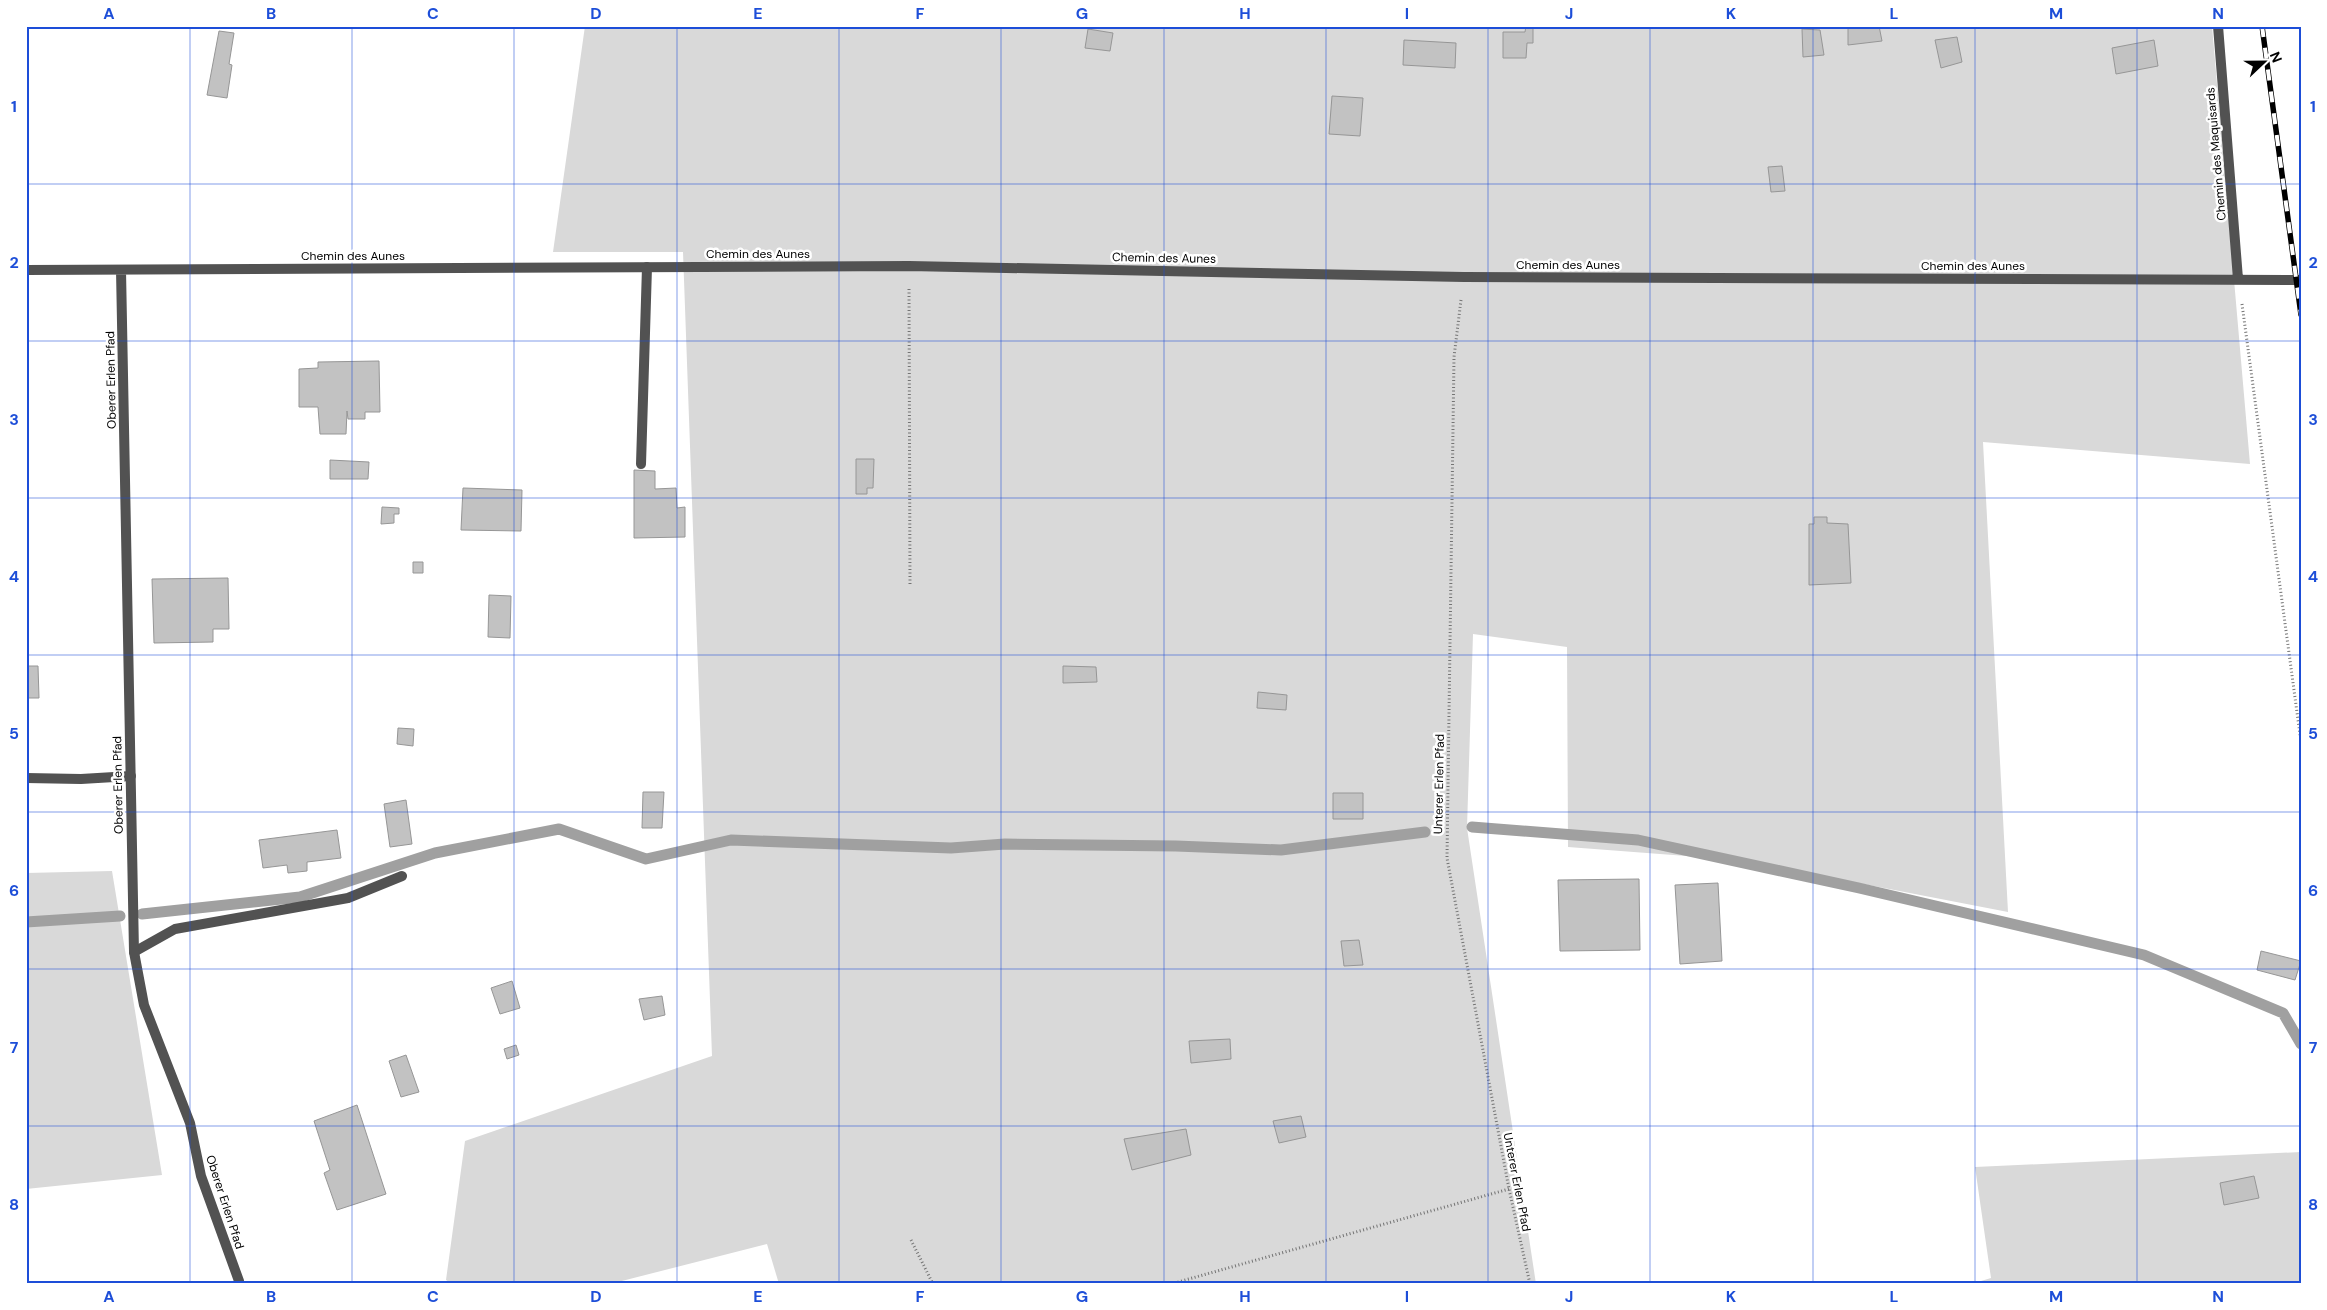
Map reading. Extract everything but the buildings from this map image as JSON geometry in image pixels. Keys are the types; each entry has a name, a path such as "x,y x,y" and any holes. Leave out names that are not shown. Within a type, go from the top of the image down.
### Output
{"street":[{"name":"Chemin des Maquisards","path":"2218,26 2238,279"},
{"name":"Chemin des Aunes","path":"26,270 909,266 1464,277 2301,280"},
{"path":"641,464 647,267"},
{"name":"Oberer Erlen Pfad","path":"121,270 134,952 144,1005 190,1123 201,1176 239,1281"},
{"path":"26,778 81,779 131,776"},
{"path":"134,952 175,929 348,898 402,876"}],"path":[{"path":"909,266 910,585"},
{"name":"Unterer Erlen Pfad","path":"1464,277 1454,357 1447,858 1509,1189 1530,1284"},
{"path":"2238,279 2301,742"},
{"path":"1171,1284 1509,1189"},
{"path":"911,1240 932,1284"}],"shaded area":[{"path":"585,26 2212,26 2250,464 1983,442 2008,912 1739,860 1568,847 1567,647 1473,634 1467,828 1536,1284 779,1284 767,1244 610,1284 452,1284 446,1280 465,1141 712,1056 683,252 553,252"},
{"path":"112,871 162,1175 26,1189 26,873"},
{"path":"2301,1152 2301,1284 1971,1284 1991,1278 1975,1167"}],"waterway":[{"path":"1472,827 1638,840 1859,888 2144,955 2283,1013 2301,1044"},
{"path":"142,914 300,897 435,853 559,829 646,859 731,840 951,848 1005,844 1176,846 1281,850 1425,832"},
{"path":"26,922 120,916"}],"railway":[{"path":"2262,26 2301,315"}]}
